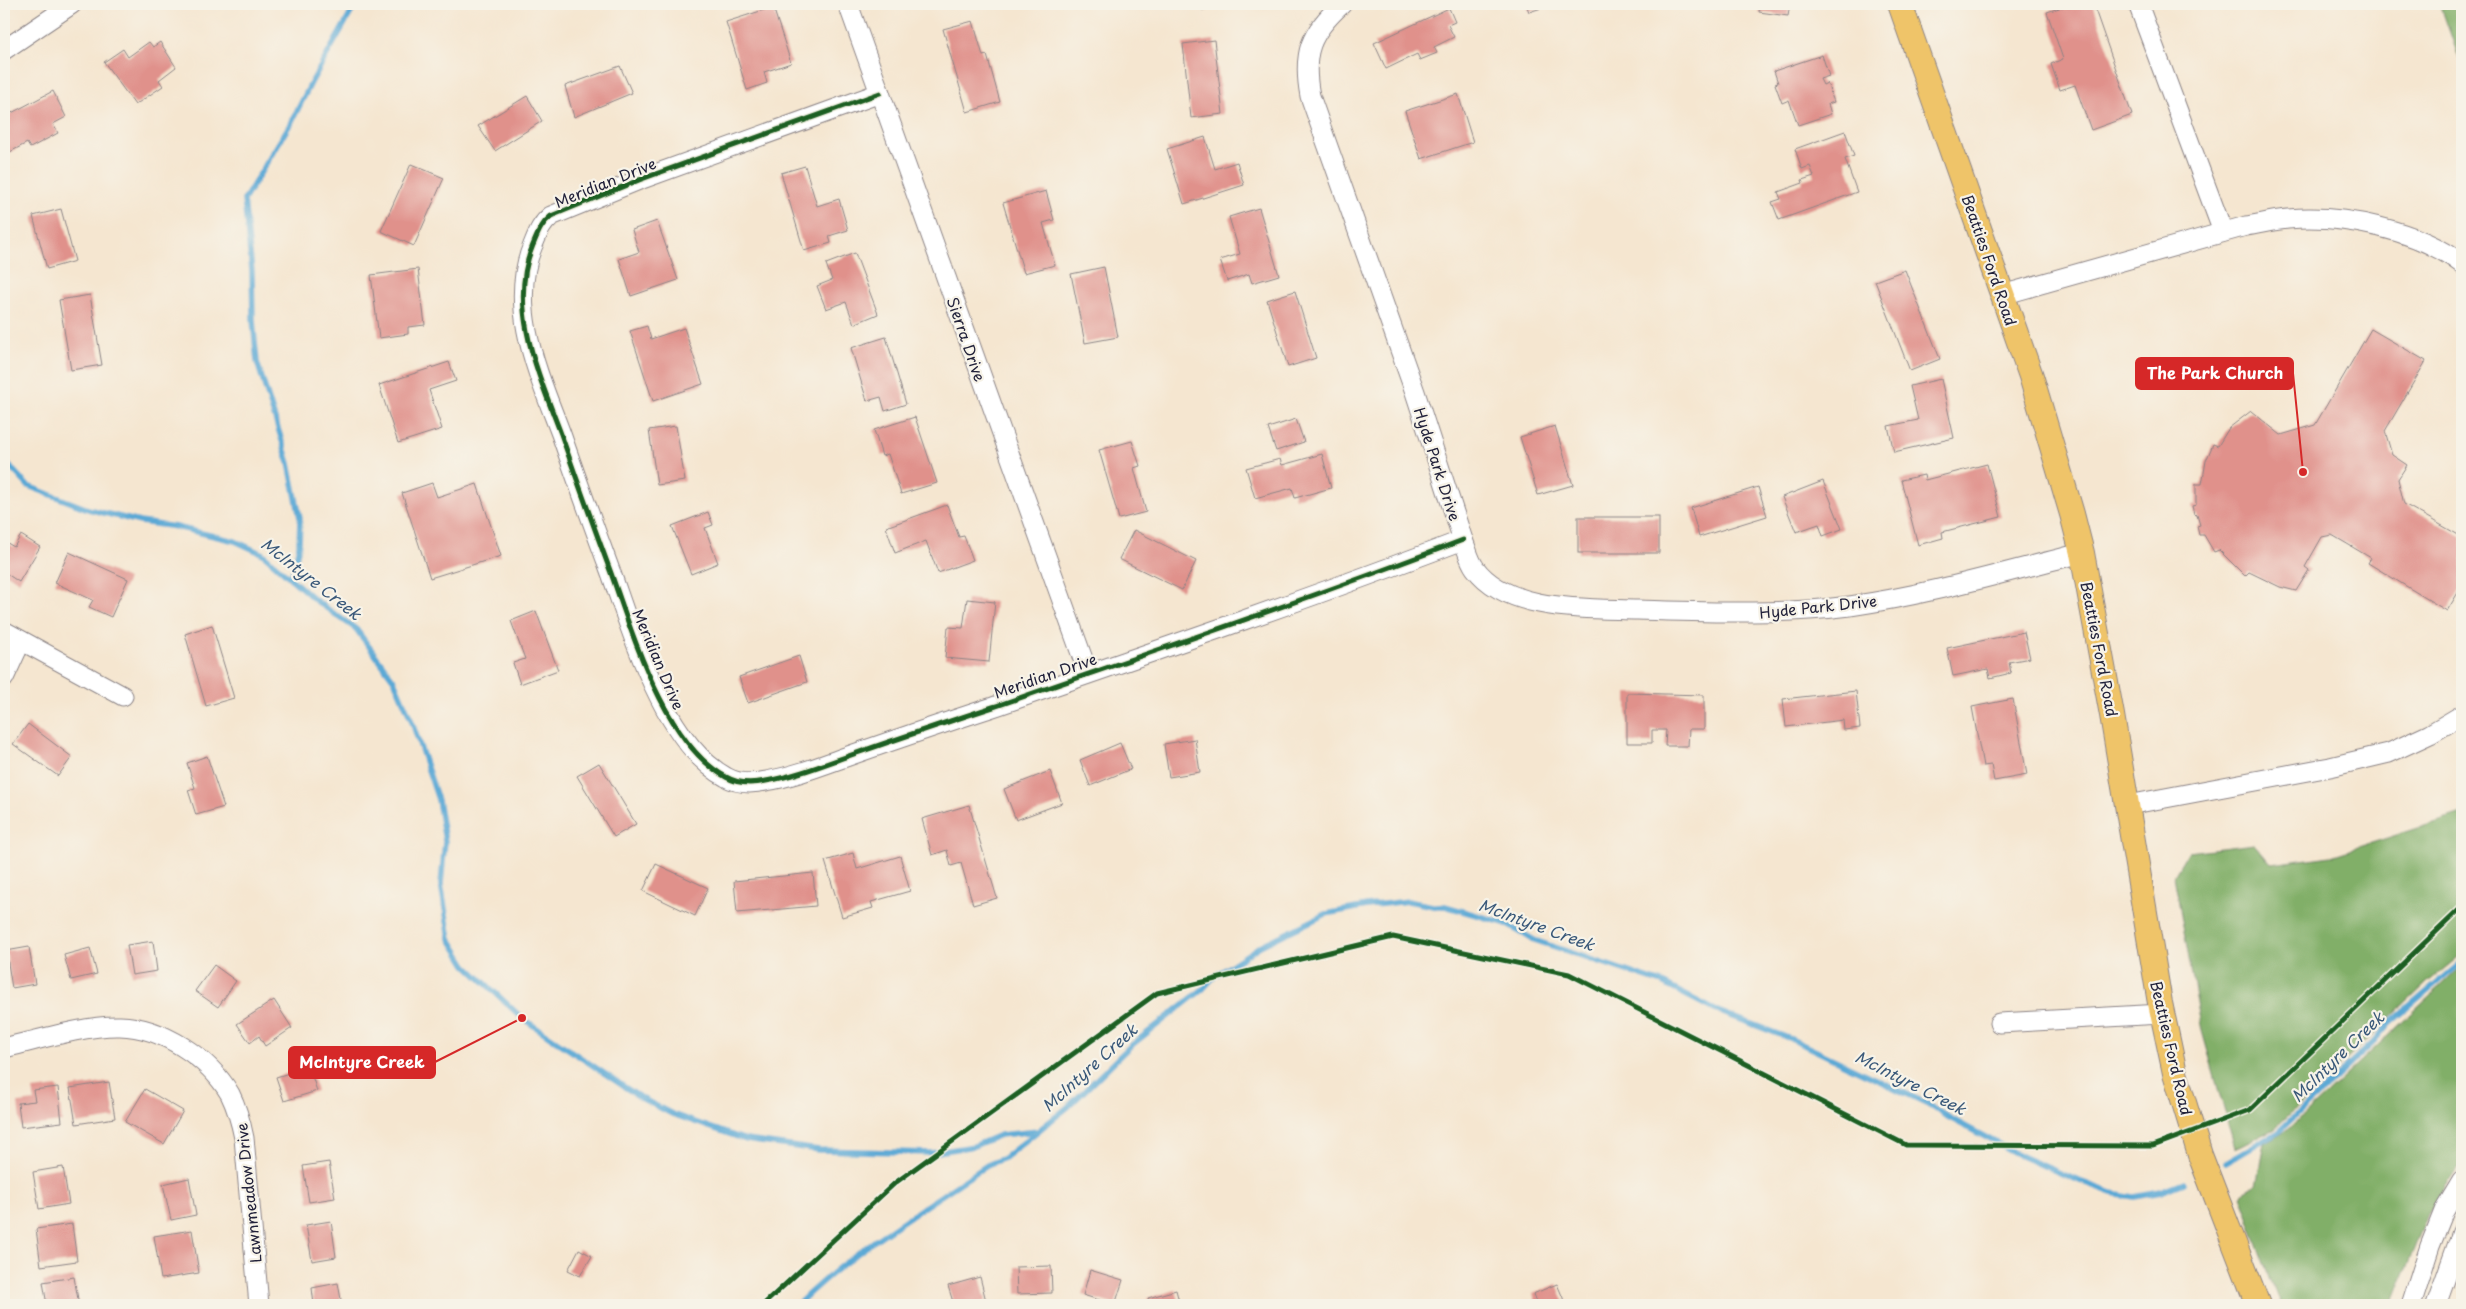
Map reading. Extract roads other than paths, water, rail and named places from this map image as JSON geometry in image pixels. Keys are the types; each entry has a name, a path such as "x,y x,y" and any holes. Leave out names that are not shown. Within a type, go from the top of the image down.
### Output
{"main road":[{"name":"Beatties Ford Road","path":"1900,4 2047,424 2082,552 2128,805 2162,1014 2190,1126 2258,1305"}],"street":[{"path":"4,50 72,4"},
{"name":"Sierra Drive","path":"848,4 1088,673"},
{"name":"Hyde Park Drive","path":"1342,4 1318,29 1310,45 1306,59 1310,96 1415,392 1463,540 1472,563 1490,582 1525,599 1577,607 1723,613 1791,611 1850,606 1929,591 2082,552"},
{"path":"2138,4 2223,232"},
{"name":"Meridian Drive","path":"880,93 579,204 545,221 530,253 522,292 530,343 546,394 654,687 672,720 694,750 727,778 745,784 768,781 795,773 1088,673 1463,540"},
{"path":"2002,295 2223,232 2288,219 2335,219 2375,226 2414,238 2454,257 2462,264"},
{"path":"4,631 123,696"},
{"path":"4,678 21,641"},
{"path":"2128,805 2330,767 2389,753 2430,734 2462,715"},
{"path":"2000,1024 2162,1014"},
{"name":"Lawnmeadow Drive","path":"4,1048 86,1030 120,1026 150,1031 175,1042 216,1074 229,1094 239,1115 244,1138 259,1305"},
{"path":"2411,1305 2430,1246 2444,1211 2462,1181"},
{"path":"2436,1305 2462,1232"}],"waterway":[{"path":"291,579 299,546 300,518 289,463 257,362 253,320 252,271 244,200 292,121 311,83 356,4"},
{"name":"McIntyre Creek","path":"4,460 28,486 88,509 140,522 176,527 235,541 263,554 315,600 356,629 394,680 411,719 438,800 445,841 441,884 450,939 466,965 522,1018 641,1098 672,1114 746,1140 819,1150 932,1153 974,1146 1000,1135 1038,1131"},
{"name":"McIntyre Creek","path":"797,1305 818,1285 864,1248 987,1165 1004,1158 1068,1107 1128,1048 1203,989 1215,976 1260,946 1326,914 1408,901 1438,907 1445,906 1504,923 1534,940 1662,983 1715,1010 1791,1039 1928,1104 1944,1115 2021,1156 2112,1193 2134,1197 2161,1192 2184,1183"},
{"name":"McIntyre Creek","path":"2226,1162 2279,1131 2374,1042 2389,1024 2462,962"}],"place":[{"name":"The Park Church","path":"2303,472"},
{"name":"McIntyre Creek","path":"522,1018"}]}
